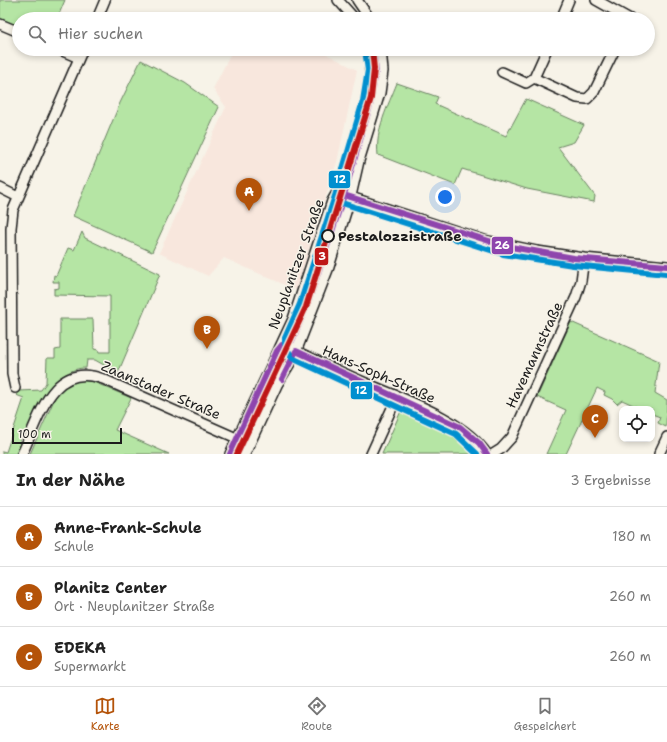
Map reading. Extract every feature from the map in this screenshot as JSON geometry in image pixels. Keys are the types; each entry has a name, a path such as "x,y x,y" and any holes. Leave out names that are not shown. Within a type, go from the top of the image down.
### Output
{"street":[{"path":"100,12 105,0"},
{"path":"338,0 349,12"},
{"path":"357,0 365,12"},
{"path":"564,12 569,0"},
{"path":"596,0 617,12"},
{"path":"0,24 12,29"},
{"path":"15,388 12,374 11,228 13,210 79,58 74,56"},
{"name":"Neuplanitzer Straße","path":"230,454 259,394 277,350 282,345 301,298 331,205 338,193 363,113 369,88 370,68 368,56"},
{"name":"Neuplanitzer Straße","path":"245,454 277,385 282,379 296,351 329,267 380,93 383,71 382,56"},
{"path":"502,72 526,83 534,78 544,56"},
{"path":"534,78 577,98 587,99 594,92 612,56"},
{"path":"0,188 18,196"},
{"name":"Neuplanitzer Straße","path":"338,193 351,196"},
{"path":"351,196 484,240 537,251 584,258 667,266"},
{"name":"Havemannstraße","path":"493,454 501,449 512,437 576,297 581,281 584,258"},
{"name":"Neuplanitzer Straße","path":"282,345 296,351"},
{"name":"Hans-Soph-Straße","path":"296,351 460,427 479,443 487,454"},
{"name":"Zaanstader Straße","path":"22,454 45,404 56,387 70,377 81,375 92,375 103,379 237,438"},
{"path":"371,454 396,397"},
{"path":"659,454 667,437"},
{"path":"237,438 250,444"}],"shaded area":[{"path":"230,56 330,56 357,70 337,162 296,290 224,258 208,276 159,253 226,107 213,89"}],"green space":[{"path":"0,0 65,0 60,12 12,12 12,25 0,20"},
{"path":"141,60 185,83 219,107 152,252 73,216 120,103"},
{"path":"397,83 438,97 435,104 506,136 526,99 584,125 574,142 558,147 595,196 594,202 527,189 462,169 455,185 378,155 378,136 380,127"},
{"path":"82,232 85,238 160,274 118,373 95,360 87,360 86,368 80,368 66,374 50,389 33,424 20,437 20,447 16,454 2,454 2,451 6,452 24,398 16,395 19,391 41,390 46,383 47,358 55,358 55,350 60,349 60,319 93,319 94,349 98,350 99,352 110,352 110,296 54,295 54,289 59,288 59,282 53,282 54,275 56,276 68,248 74,250"},
{"path":"571,322 659,361 655,393 667,400 666,427 658,423 660,417 655,415 655,406 635,406 622,400 617,404 612,399 604,395 605,392 597,388 566,454 546,454 566,410 537,397"},
{"path":"79,380 89,380 131,398 115,430 169,454 30,454 58,391 68,384"},
{"path":"401,411 443,430 446,424 467,436 481,454 382,454"}],"tram line":[{"name":"3","path":"237,454 306,307 371,98 374,69 373,56"}],"transit line":[{"name":"12","path":"366,56 368,70 363,101 335,196 300,304 285,338 285,344 292,358 456,434 477,454"},
{"name":"26","path":"230,454 277,351 282,345 292,341 307,307 343,198 371,103 376,70 374,56"},
{"name":"26","path":"344,195 505,246 574,258 667,266"},
{"name":"12","path":"342,203 503,254 573,265 666,274"},
{"name":"26","path":"282,379 296,351 460,427 479,443 487,454"}],"place":[{"name":"Anne-Frank-Schule","path":"249,211"},
{"name":"Pestalozzistraße","path":"328,236"},
{"name":"Planitz Center","path":"207,349"},
{"name":"EDEKA","path":"595,438"}]}
